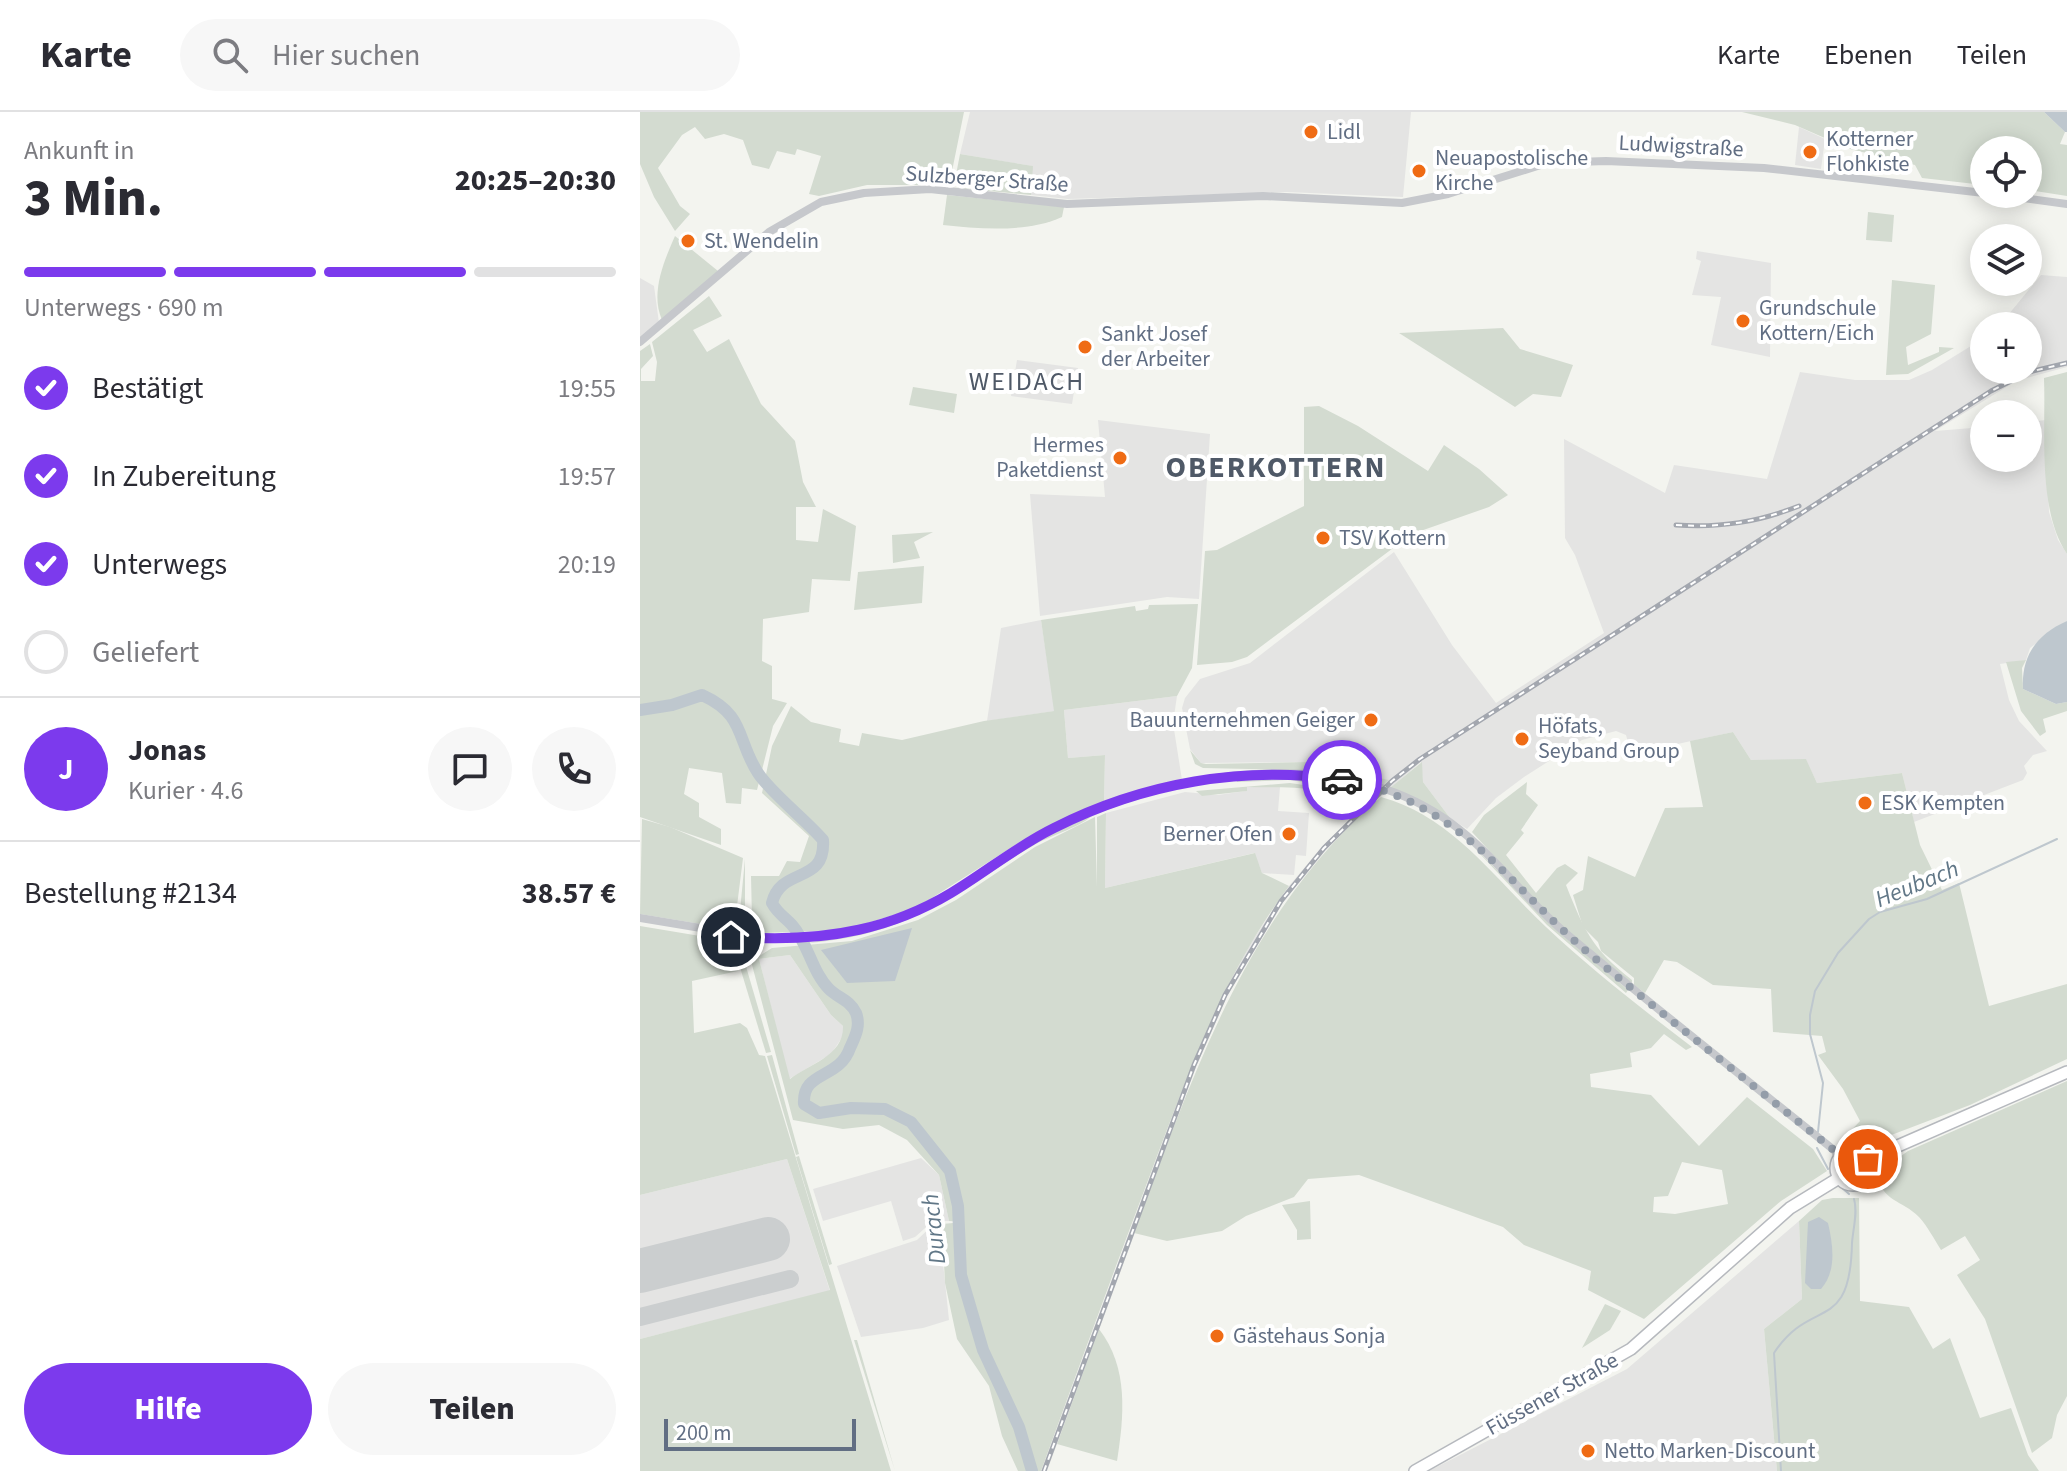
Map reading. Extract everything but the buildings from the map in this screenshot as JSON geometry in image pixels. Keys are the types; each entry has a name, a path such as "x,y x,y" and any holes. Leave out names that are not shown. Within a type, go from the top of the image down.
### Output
{"main road":[{"path":"1868,1159 2067,1072"},
{"path":"1854,1151 1868,1159 1870,1170 1863,1182 1853,1186 1839,1178 1836,1168 1839,1159 1854,1151"},
{"name":"Füssener Straße","path":"1415,1471 1631,1349 1790,1208 1839,1178"}],"street":[{"name":"Ludwigstraße","path":"1285,197 1420,201 1533,167 1581,161 1764,168 1970,191"},
{"name":"Sulzberger Straße","path":"640,342 769,232 821,202 845,195 930,189 1067,204 1285,197"},
{"path":"2042,201 2067,204"},
{"path":"760,938 847,934 918,911 1030,841 1104,806 1187,782 1289,774 1346,780 1395,793 1447,820 1479,846 1550,921 1835,1151 1839,1159"},
{"path":"640,918 731,933"},
{"path":"731,933 739,922 749,921 756,926 760,938"},
{"path":"731,933 734,945 742,949 755,946 760,938"}],"shaded area":[{"path":"640,112 964,112 950,181 944,185 867,185 819,196 809,194 821,156 797,149 795,155 777,151 769,169 752,165 743,140 724,134 705,139 695,127 682,135 658,168 680,206 690,214 675,231 654,197 640,164"},
{"path":"970,112 1411,112 1403,197 1287,192 1068,199 1031,195 1032,166 960,154"},
{"path":"1742,112 2044,112 2065,132 2060,144 2067,145 2067,196 2042,192 2042,136 1970,136 1970,183 1922,178 1915,165 1850,149 1795,125"},
{"path":"2044,112 2067,112 2067,132 2065,132"},
{"name":"Kotterner Flohkiste","path":"1799,127 1825,139 1821,169 1795,165"},
{"path":"960,154 1033,166 1031,195 958,188 955,180"},
{"path":"947,195 1064,207 1062,217 1034,226 988,228 943,225"},
{"path":"1868,212 1894,215 1892,242 1866,240"},
{"path":"675,236 718,271 662,320 658,288"},
{"name":"Grundschule Kottern/Eich","path":"1697,251 1771,263 1770,357 1711,345 1721,297 1692,295 1701,261 1696,259"},
{"path":"2042,275 2067,277 2067,367 2042,374 2042,312 2011,312 2024,296 2042,296"},
{"path":"640,278 654,286 659,323 640,337"},
{"path":"1892,280 1935,285 1931,334 1906,347 1908,365 1939,352 1939,347 1954,348 1908,374 1886,375"},
{"path":"709,296 722,316 693,330 707,352 729,339 761,404 795,441 803,482 816,507 796,507 796,540 818,542 823,509 856,526 850,581 812,579 809,612 763,619 762,661 772,666 772,699 787,703 773,726 757,790 742,788 741,804 726,803 722,773 689,768 684,794 699,803 699,817 721,829 721,845 640,817 640,351 650,344 653,356 641,369 641,381 655,381 657,362 652,342"},
{"path":"1503,328 1520,349 1573,365 1561,397 1533,394 1515,407 1399,333"},
{"path":"1970,347 1970,384 2011,384 1985,400 1970,400 1970,409 1935,431 1970,428 1970,472 2042,472 2042,420 2046,420 2049,512 2058,540 2067,554 2067,621 2030,648 2026,660 2000,664 2009,700 2019,721 2047,751 2033,755 2024,766 2027,773 2023,780 1914,822 1902,773 1817,783 1806,760 1751,760 1733,732 1631,754 1626,735 1616,731 1582,740 1496,798 1467,829 1450,818 1423,782 1421,762 1326,850 1283,902 1227,996 1196,1067 1047,1471 1041,1471 1191,1065 1223,994 1252,941 1289,886 1322,847 1388,780 1307,762 1201,763 1190,749 1182,708 1185,698 1200,679 1250,663 1394,552 1452,645 1496,703 1604,633 1575,555 1565,538 1564,439 1665,493 1674,465 1767,479 1800,372 1855,380 1909,380"},
{"path":"1017,360 1078,368 1072,404 1011,396"},
{"path":"2067,372 2067,554 2057,536 2047,493 2044,378"},
{"path":"913,387 957,394 954,413 909,405"},
{"name":"TSV Kottern","path":"1319,406 1358,426 1428,471 1444,445 1479,469 1508,495 1489,507 1412,534 1247,657 1232,662 1197,665 1205,551 1217,550 1304,506 1304,407"},
{"path":"1098,420 1210,434 1199,599 1167,597 1040,616 1030,494 1105,497"},
{"path":"933,532 914,542 920,558 893,563 892,535"},
{"path":"924,566 922,603 854,610 858,572"},
{"path":"1198,604 1192,668 1177,696 1064,710 1068,758 1105,755 1104,802 1028,837 916,908 845,930 762,933 752,919 751,876 779,876 787,861 800,862 809,836 762,793 772,746 791,706 811,722 841,729 839,742 859,746 862,733 902,740 984,721 1054,711 1041,620 1135,606 1136,611 1148,609 1149,605"},
{"path":"1041,620 1055,711 987,721 1001,628"},
{"path":"2067,621 2067,702 2056,704 2023,689 2023,677 2028,656 2039,640"},
{"path":"2026,660 2022,668 2023,689 2056,704 2067,702 2067,711 2043,719 2046,732 2040,736 2021,711 2006,662"},
{"path":"1177,696 1173,723 1182,780 1104,802 1105,755 1068,758 1064,710"},
{"path":"1733,732 1751,760 1806,759 1817,783 1902,773 1920,845 1942,890 1959,883 1989,1006 2067,984 2067,1059 1970,1105 1873,1142 1841,1141 1860,1121 1843,1089 1818,1055 1826,1052 1822,1036 1773,1032 1771,989 1713,985 1677,962 1664,960 1645,993 1634,985 1634,978 1601,951 1598,942 1583,927 1573,895 1583,890 1588,856 1635,877 1665,808 1703,807 1690,741"},
{"path":"1190,750 1201,763 1206,764 1307,762 1389,780 1382,786 1288,770 1203,768 1195,764"},
{"path":"1422,762 1423,782 1450,818 1390,788"},
{"path":"1236,779 1318,779 1377,791 1288,780 1237,782"},
{"path":"1527,782 1526,794 1538,805 1521,830 1524,833 1506,855 1536,893 1557,868 1565,864 1578,873 1566,885 1578,914 1598,948 1632,980 1632,984 1552,919 1472,832 1484,815"},
{"path":"1290,783 1372,795 1363,804 1336,793 1306,789 1247,787 1247,791 1202,796 1196,791"},
{"path":"1247,787 1280,787 1278,811 1309,813 1306,856 1296,855 1294,875 1262,873 1254,853 1105,888 1106,813 1185,792 1218,795 1246,791"},
{"path":"1381,797 1430,819 1471,851 1581,959 1692,1047 1686,1050 1664,1034 1651,1048 1630,1053 1632,1067 1590,1074 1591,1087 1651,1095 1699,1146 1747,1097 1813,1149 1827,1171 1781,1201 1644,1319 1588,1290 1591,1271 1524,1245 1503,1227 1359,1175 1308,1179 1294,1197 1246,1216 1222,1231 1167,1241 1134,1233 1179,1113 1230,998 1260,943 1294,891 1334,842","holes":["1682,1162 1722,1170 1728,1204 1675,1214 1653,1212 1654,1197 1668,1196"]},
{"path":"1106,813 1105,888 1255,853 1262,873 1289,886 1245,954 1209,1025 1041,1471 1018,1471 1002,1436 989,1386 957,1339 945,1283 942,1224 964,1222 949,1221 939,1175 907,1140 879,1125 843,1129 793,1120 751,961 772,948 852,941 918,920 956,900 1035,847 1095,817 1097,887 1097,817","holes":["790,955 831,1015 843,1026 838,1045 824,1058 790,1079 759,959"]},
{"path":"1094,814 903,921 876,931 808,943 889,926 1032,843"},
{"path":"642,819 670,827 743,858 736,914 719,927 640,914"},
{"path":"1465,838 1549,922 1628,990 1626,993 1547,925"},
{"path":"745,859 745,918 730,929 722,928 740,911"},
{"path":"745,923 753,927 757,935 753,943 745,947 737,943 733,935 737,927"},
{"path":"640,926 718,939 737,963 738,971 692,981 694,1033 740,1023 747,1028 759,1055 765,1056 891,1471 640,1471 640,1339 830,1290 787,1159 640,1195"},
{"path":"912,928 895,981 847,983 821,950"},
{"path":"790,955 831,1015 843,1026 843,1036 831,1054 789,1079 759,959"},
{"path":"745,963 771,1052 766,1053 739,964"},
{"path":"772,1055 799,1154 796,1155 767,1056"},
{"path":"2067,1081 2067,1396 2057,1415 2052,1438 2032,1453 1985,1319 1957,1275 1980,1260 1965,1236 1941,1250 1919,1217 1882,1188 1880,1171 1908,1151"},
{"path":"799,1156 832,1264 829,1265 796,1157"},
{"path":"921,1158 939,1175 949,1221 933,1221 915,1237 903,1241 891,1201 823,1221 813,1189"},
{"path":"787,1159 830,1291 640,1339 640,1195"},
{"path":"1859,1198 1860,1301 1909,1307 1933,1349 1950,1338 1980,1418 2011,1408 2028,1455 2039,1471 1777,1471 1764,1329 1802,1299 1799,1221 1822,1200"},
{"path":"1310,1201 1311,1239 1297,1240 1297,1230 1282,1205"},
{"path":"1819,1217 1828,1223 1832,1266 1821,1289 1811,1289 1805,1283 1808,1222"},
{"path":"1799,1221 1802,1299 1764,1329 1777,1471 1429,1471 1627,1369"},
{"path":"934,1224 939,1225 949,1320 923,1328 861,1337 837,1266 917,1240"},
{"path":"1605,1304 1621,1311 1610,1330 1582,1348"},
{"path":"1099,1329 1109,1344 1120,1376 1122,1410 1117,1461 1057,1444"},
{"path":"854,1340 857,1340 895,1471"}],"waterway":[{"name":"Durach","path":"640,710 672,705 702,695 716,703 733,720 751,761 764,781 823,840 818,864 784,884 772,903 797,932 823,982 853,1009 858,1027 845,1058 809,1085 804,1104 819,1113 851,1108 885,1109 911,1122 950,1171 958,1206 961,1275 983,1350 1019,1427 1032,1471"},
{"name":"Heubach","path":"1818,1132 1823,1083 1810,1034 1810,1015 1815,991 1838,953 1869,919 1880,912 1927,899 2057,839"},
{"name":"Heubach","path":"1817,1148 1828,1169"},
{"name":"Heubach","path":"1841,1187 1849,1194"},
{"name":"Heubach","path":"1781,1471 1774,1353 1788,1335 1826,1311 1844,1291 1850,1272 1854,1199"}],"taxiway":[{"path":"640,1317 790,1279"}],"runway":[{"path":"640,1271 768,1239"}],"railway":[{"path":"1044,1471 1194,1065 1225,995 1281,901 1324,848 1392,781 1420,759 1991,391 2029,372 2067,363"},
{"path":"1676,525 1739,523 1799,506"}],"way so far":[{"path":"1342,780 1395,793 1447,820 1479,846 1550,921 1786,1115 1835,1151 1839,1159 1845,1153 1854,1151 1868,1159"}],"place":[{"name":"Lidl","path":"1311,132"},
{"name":"Kotterner Flohkiste","path":"1810,152"},
{"name":"Neuapostolische Kirche","path":"1419,171"},
{"name":"St. Wendelin","path":"688,241"},
{"name":"Grundschule Kottern/Eich","path":"1743,321"},
{"name":"Sankt Josef der Arbeiter","path":"1085,347"},
{"name":"Hermes Paketdienst","path":"1120,458"},
{"name":"TSV Kottern","path":"1323,538"},
{"name":"Bauunternehmen Geiger","path":"1371,720"},
{"name":"Höfats, Seyband Group","path":"1522,739"},
{"name":"ESK Kempten","path":"1865,803"},
{"name":"Berner Ofen","path":"1289,834"},
{"name":"Gästehaus Sonja","path":"1217,1336"},
{"name":"Netto Marken-Discount","path":"1588,1451"}],"district":[{"name":"WEIDACH","path":"1027,381"},
{"name":"OBERKOTTERN","path":"1276,467"}],"route":[{"path":"731,937 734,945 746,950 755,946 760,938 847,934 888,923 952,892 1030,841 1069,820 1104,806 1187,782 1268,774 1342,780"}]}
